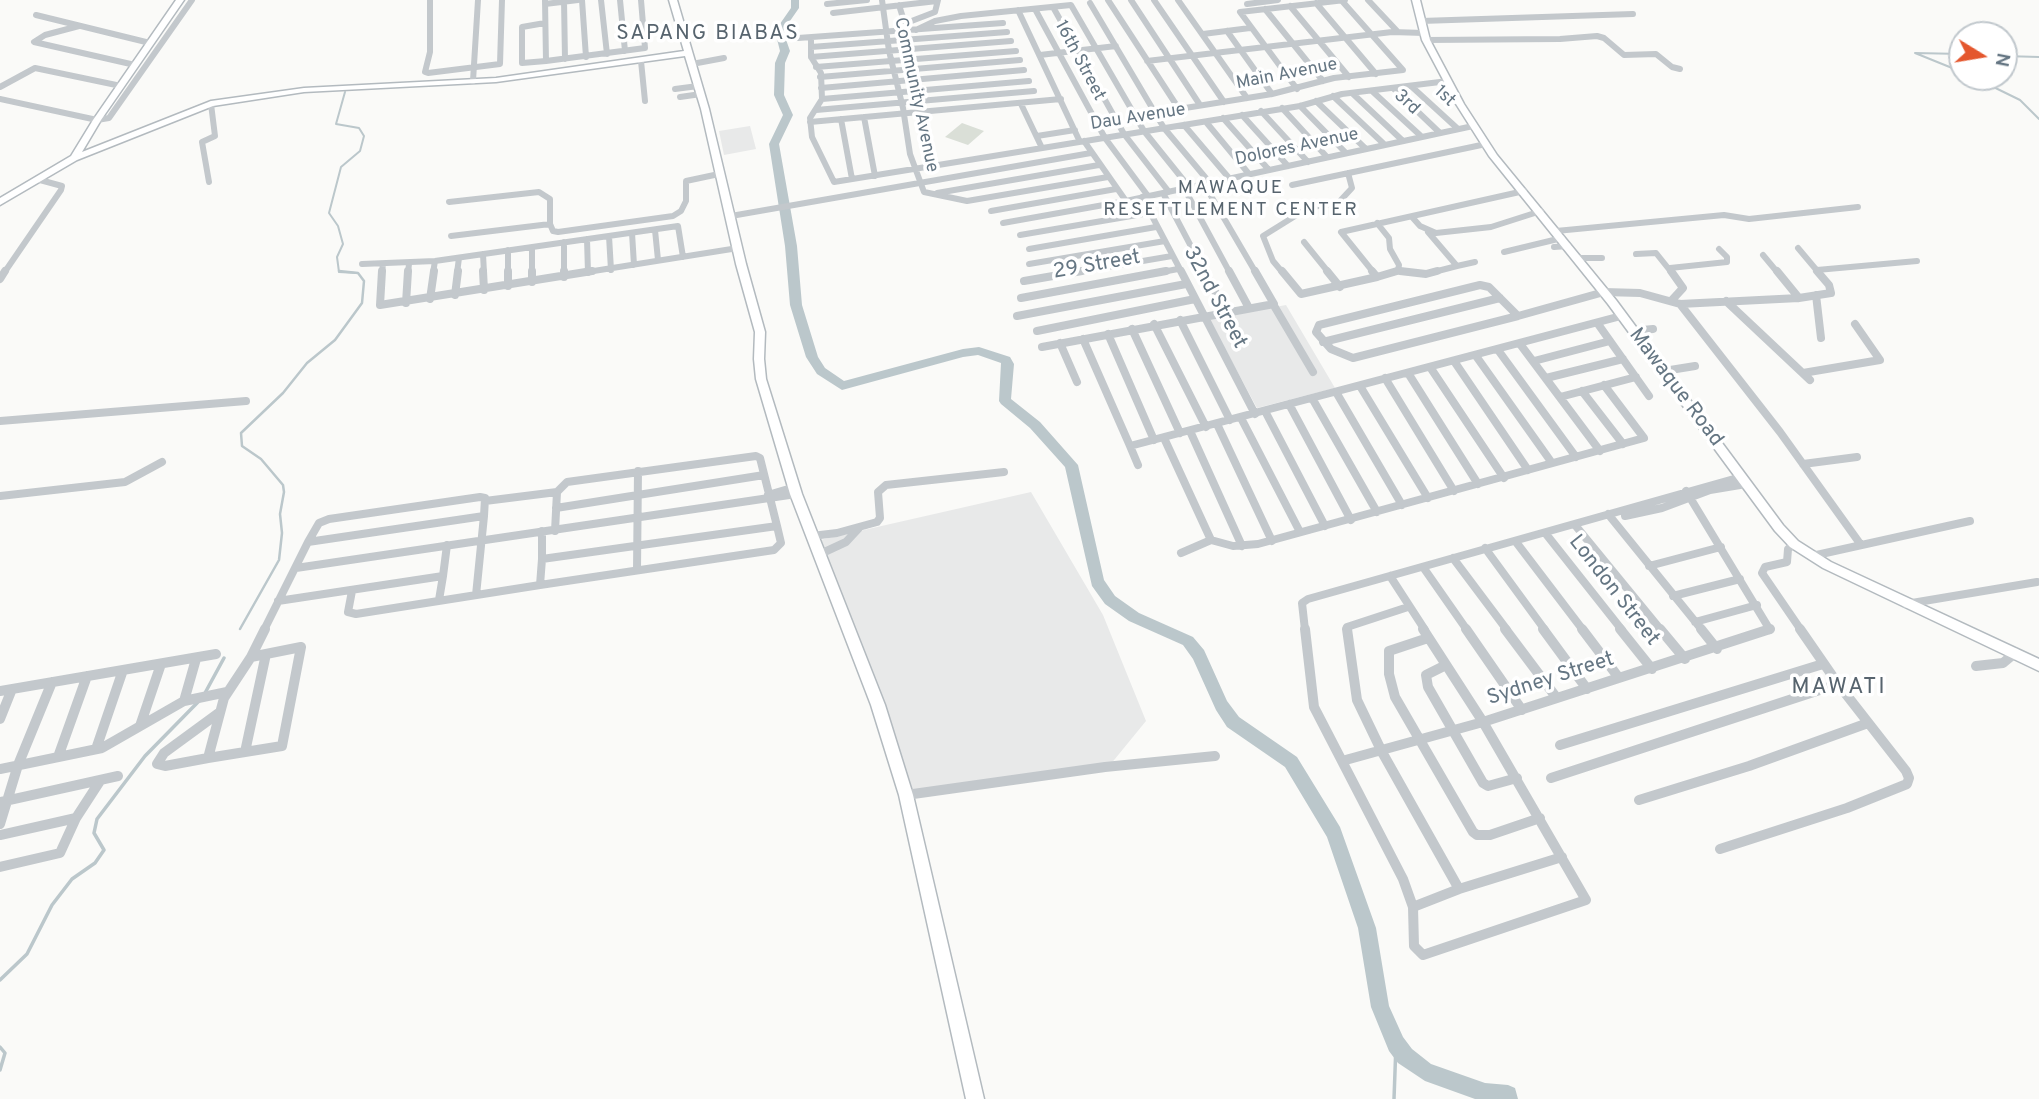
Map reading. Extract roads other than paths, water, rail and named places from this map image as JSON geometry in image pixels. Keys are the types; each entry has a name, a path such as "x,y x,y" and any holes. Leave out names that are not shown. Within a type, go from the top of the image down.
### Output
{"street":[{"path":"74,158 180,0"},
{"path":"0,99 97,120 109,118 192,0"},
{"path":"430,0 430,51 425,72 502,66 502,0"},
{"path":"473,81 478,0"},
{"path":"546,61 545,2 580,0 586,57"},
{"path":"601,0 607,54"},
{"path":"620,0 625,51"},
{"path":"545,23 523,27 522,63 586,57 646,46 641,0"},
{"path":"673,0 761,332 761,379 811,536 878,705 906,795 975,1099"},
{"path":"827,5 867,0"},
{"path":"833,13 882,4 899,5 937,0 935,12 923,18 891,22"},
{"path":"1108,0 1147,61 1395,31 1423,31 1601,37 1624,55 1656,54 1672,67 1680,69"},
{"path":"1131,0 1200,105"},
{"path":"1154,0 1224,102"},
{"path":"1178,0 1247,98"},
{"path":"1247,4 1278,0"},
{"path":"1297,89 1240,12 1343,0 1370,34"},
{"path":"1368,0 1395,31"},
{"name":"Mawaque Road","path":"1416,0 1423,31 1448,81 1486,144 1541,211 1560,241 1578,258 1777,525 1794,544 1906,604 2039,665"},
{"path":"565,1 565,59"},
{"path":"918,3 923,18"},
{"path":"1090,3 1164,128 1207,183 1312,372"},
{"name":"Community Avenue","path":"882,4 891,22 887,32 889,51 904,114 913,169 922,191 967,201 1108,177"},
{"path":"1316,4 1376,74"},
{"path":"899,5 905,21"},
{"path":"916,30 948,18 1072,5 1144,131 1186,188 1249,308"},
{"path":"1290,6 1349,77"},
{"path":"1053,7 1124,134 1166,192 1226,312"},
{"name":"16th Street","path":"1035,9 1105,138 1145,197"},
{"path":"1265,9 1323,81"},
{"path":"1018,10 1074,130 1126,201"},
{"path":"999,12 1039,102"},
{"path":"1423,31 1633,14"},
{"path":"36,15 150,43"},
{"path":"798,38 1003,23"},
{"path":"79,26 45,35 34,42 135,65"},
{"path":"1203,34 1250,28"},
{"path":"1227,31 1272,94"},
{"path":"811,47 1007,32"},
{"name":"Main Avenue","path":"1147,61 1176,108 1272,94 1323,81 1403,69 1370,34"},
{"path":"810,122 822,99 821,73 811,57 811,38"},
{"path":"545,44 565,41"},
{"path":"811,57 1011,41"},
{"path":"1040,55 1116,46"},
{"path":"816,67 1016,51"},
{"path":"0,201 74,158 211,104 304,90 473,81 641,61 724,58"},
{"path":"641,61 645,101"},
{"path":"820,77 1020,61"},
{"path":"0,87 32,68 121,86"},
{"path":"821,88 1024,70"},
{"path":"822,99 1029,81"},
{"name":"Dau Avenue","path":"810,122 815,147 832,181 1206,122 1300,106 1333,96 1448,81"},
{"name":"1st","path":"1411,86 1458,129"},
{"path":"1393,88 1440,133"},
{"path":"675,89 699,90"},
{"path":"680,97 699,90"},
{"path":"816,110 1034,91"},
{"name":"3rd","path":"1372,91 1422,137"},
{"path":"1352,93 1403,141"},
{"path":"1333,96 1385,145"},
{"path":"810,122 1061,99"},
{"path":"1316,101 1366,149"},
{"path":"209,182 202,142 215,136 211,104"},
{"path":"1021,104 1042,148"},
{"path":"1300,106 1346,153"},
{"path":"1282,108 1327,158"},
{"path":"1261,111 1308,162"},
{"path":"1242,115 1288,166"},
{"path":"864,117 875,176"},
{"path":"1223,118 1269,170"},
{"path":"841,119 852,179"},
{"path":"1206,122 1249,174"},
{"path":"1184,125 1229,178"},
{"name":"Dolores Avenue","path":"1003,223 1126,201 1474,126"},
{"path":"1037,136 1074,130"},
{"path":"1292,185 1486,144"},
{"path":"731,216 1091,153"},
{"path":"929,194 1099,165"},
{"path":"1348,173 1352,188 1339,202 1308,208 1263,236 1273,261 1297,292 1304,295 1398,271 1426,274 1475,262"},
{"path":"449,202 539,192 550,199 550,224 553,231 558,232 673,216 681,211 685,201 686,181 719,174"},
{"path":"0,279 61,190 62,186 40,180"},
{"path":"991,211 1116,189"},
{"path":"1377,277 1341,232 1524,191"},
{"name":"32nd Street","path":"1145,197 1156,227 1255,414"},
{"path":"1504,252 1724,215 1749,219 1858,207"},
{"path":"1431,233 1490,227 1541,211"},
{"path":"1020,235 1149,213"},
{"path":"1412,217 1431,233 1457,266"},
{"path":"1377,223 1390,238 1390,248 1398,262 1398,271"},
{"path":"451,236 550,224"},
{"path":"362,264 435,261 678,226 682,257"},
{"path":"1029,249 1156,227"},
{"path":"656,230 658,260"},
{"path":"632,233 634,265"},
{"path":"609,236 611,270"},
{"path":"587,239 587,273"},
{"path":"1029,264 1165,241"},
{"path":"564,242 564,277"},
{"path":"1304,242 1340,287"},
{"path":"532,247 532,282"},
{"path":"383,264 378,305 406,303 738,248"},
{"path":"1518,316 1485,285 1319,325 1317,332 1323,342 1353,358 1518,316 1604,292 1628,291 1676,302 1799,298 1831,293 1829,285 1798,248"},
{"path":"1670,268 1727,262 1727,257 1719,249"},
{"path":"508,250 508,286"},
{"path":"484,254 484,290"},
{"path":"1636,254 1660,255 1683,288 1701,302"},
{"path":"1763,255 1799,298"},
{"path":"1024,281 1172,256"},
{"path":"455,295 459,258"},
{"path":"1578,258 1602,258"},
{"path":"430,299 435,261"},
{"path":"1817,270 1917,261"},
{"path":"406,303 409,264"},
{"name":"29 Street","path":"1021,298 1178,269"},
{"path":"1017,316 1186,284"},
{"path":"1676,302 1683,288"},
{"path":"1815,295 1821,338"},
{"path":"1323,342 1500,298"},
{"path":"1037,331 1195,299"},
{"path":"1726,301 1810,380"},
{"path":"1676,302 1803,464 1861,545"},
{"path":"1042,347 1273,303"},
{"path":"1130,446 1621,316"},
{"path":"1180,320 1230,420"},
{"path":"1154,324 1206,427"},
{"path":"1598,324 1649,396"},
{"path":"1803,373 1880,360 1855,324"},
{"path":"1632,331 1653,329"},
{"path":"1132,330 1242,546"},
{"path":"1108,334 1211,540"},
{"path":"1083,338 1138,465"},
{"path":"1534,361 1610,341"},
{"path":"1060,343 1077,382"},
{"path":"1520,344 1600,451"},
{"path":"1498,350 1576,457"},
{"path":"1476,356 1552,463"},
{"path":"1546,378 1623,359"},
{"path":"1454,361 1528,470"},
{"path":"1664,371 1695,366"},
{"path":"1430,367 1504,478"},
{"path":"1408,373 1478,484"},
{"path":"1560,397 1636,377"},
{"path":"1385,379 1454,491"},
{"path":"1181,553 1211,540 1242,546 1272,541 1644,438 1604,385"},
{"path":"1360,386 1428,498"},
{"path":"1582,391 1623,444"},
{"path":"1336,392 1402,505"},
{"path":"1312,398 1377,512"},
{"path":"0,421 246,401"},
{"path":"1289,404 1351,520"},
{"path":"1265,411 1325,526"},
{"path":"1241,418 1300,532"},
{"path":"1217,424 1272,541"},
{"path":"352,591 348,612 356,614 774,550 781,543 760,458 756,456 567,482 556,492 485,501"},
{"path":"1803,464 1857,457"},
{"path":"0,496 125,482 162,462"},
{"path":"637,570 638,471"},
{"path":"811,536 859,528 877,522 880,518 878,492 886,485 1003,472"},
{"path":"556,508 764,475"},
{"path":"1390,576 1517,778 1586,900 1428,955 1423,955 1414,946 1413,907 1403,879 1313,702 1302,603 1390,576 1485,548 1660,505 1689,494 1744,481"},
{"path":"296,568 769,497 795,490"},
{"path":"540,585 542,559 556,508 556,492"},
{"path":"1689,494 1757,605 1695,622"},
{"path":"208,758 227,692 251,657 308,542 323,520 485,498 477,594"},
{"path":"308,542 484,516"},
{"path":"1607,517 1717,649"},
{"path":"1812,556 1970,521"},
{"path":"1575,525 1685,659"},
{"path":"1720,849 1834,812 1907,784 1909,778 1823,664 1762,573 1765,567 1787,562 1777,525"},
{"path":"542,559 777,526"},
{"path":"818,555 846,542 859,528"},
{"name":"London Street","path":"1546,534 1652,669"},
{"path":"1516,542 1619,678"},
{"path":"1786,554 1794,544"},
{"path":"439,600 447,545"},
{"path":"1649,566 1721,547"},
{"path":"1485,548 1587,688"},
{"path":"1453,558 1556,697"},
{"path":"1423,567 1522,710"},
{"path":"278,601 443,576"},
{"path":"1673,596 1740,579"},
{"path":"1906,604 2037,582"},
{"name":"Sydney Street","path":"1342,761 1483,722 1771,630 1757,605"},
{"path":"1408,607 1348,627 1357,700 1382,752 1459,889"},
{"path":"1428,638 1390,650 1388,654 1395,697 1475,834 1490,835 1540,818"},
{"path":"220,712 164,753 157,764 165,766 282,746 302,648 251,657"},
{"path":"1976,666 2004,663 2015,653"},
{"path":"0,691 216,654"},
{"path":"245,752 266,654"},
{"path":"188,700 196,659"},
{"path":"140,726 161,664"},
{"path":"1560,745 1823,664"},
{"path":"1446,665 1430,671 1426,680 1451,729 1485,785 1517,778"},
{"path":"96,749 123,670"},
{"path":"58,757 87,676"},
{"path":"0,824 4,801 52,682"},
{"path":"1551,778 1838,684"},
{"path":"0,719 12,689"},
{"path":"0,769 96,749 188,700 227,692"},
{"path":"1639,800 1749,766 1868,723"},
{"path":"906,795 1093,769 1215,756"},
{"path":"4,801 117,776"},
{"path":"0,867 60,853 76,818 100,781"},
{"path":"0,835 76,818"},
{"path":"1413,907 1459,889 1562,857"}],"waterway":[{"path":"795,0 795,8 779,31 785,51 780,63 779,95 788,115 774,144 791,246 796,305 812,357 821,371 842,386 963,353 979,351 1006,360 1005,401 1035,425 1071,465 1097,582 1110,600 1134,617 1188,641 1199,655 1221,705 1233,722 1291,762 1334,833 1367,928 1380,1007 1396,1044 1405,1056 1425,1071 1485,1093 1508,1095 1508,1099"},
{"path":"1948,54 1915,53 1948,66"},
{"path":"2018,56 2039,57"},
{"path":"2002,91 2020,100 2039,119"},
{"path":"345,92 336,124 359,128 364,136 360,151 341,167 329,213 338,226 343,244 337,257 339,272 357,273"},
{"path":"240,629 279,560 282,533 280,514 284,492 283,485 261,459 242,446 241,433 283,393 307,363 335,340 362,303 364,281 358,273 339,271"},
{"path":"205,693 224,658"},
{"path":"0,980 27,954 52,905 72,879 95,863 104,850 94,833 97,819 145,756 199,701"},
{"path":"1394,1099 1396,1044"},
{"path":"0,1047 5,1053 0,1070"}],"district":[{"name":"SAPANG BIABAS","path":"708,35"},
{"name":"MAWAQUE RESETTLEMENT CENTER","path":"1231,200"},
{"name":"MAWATI","path":"1839,688"}]}
